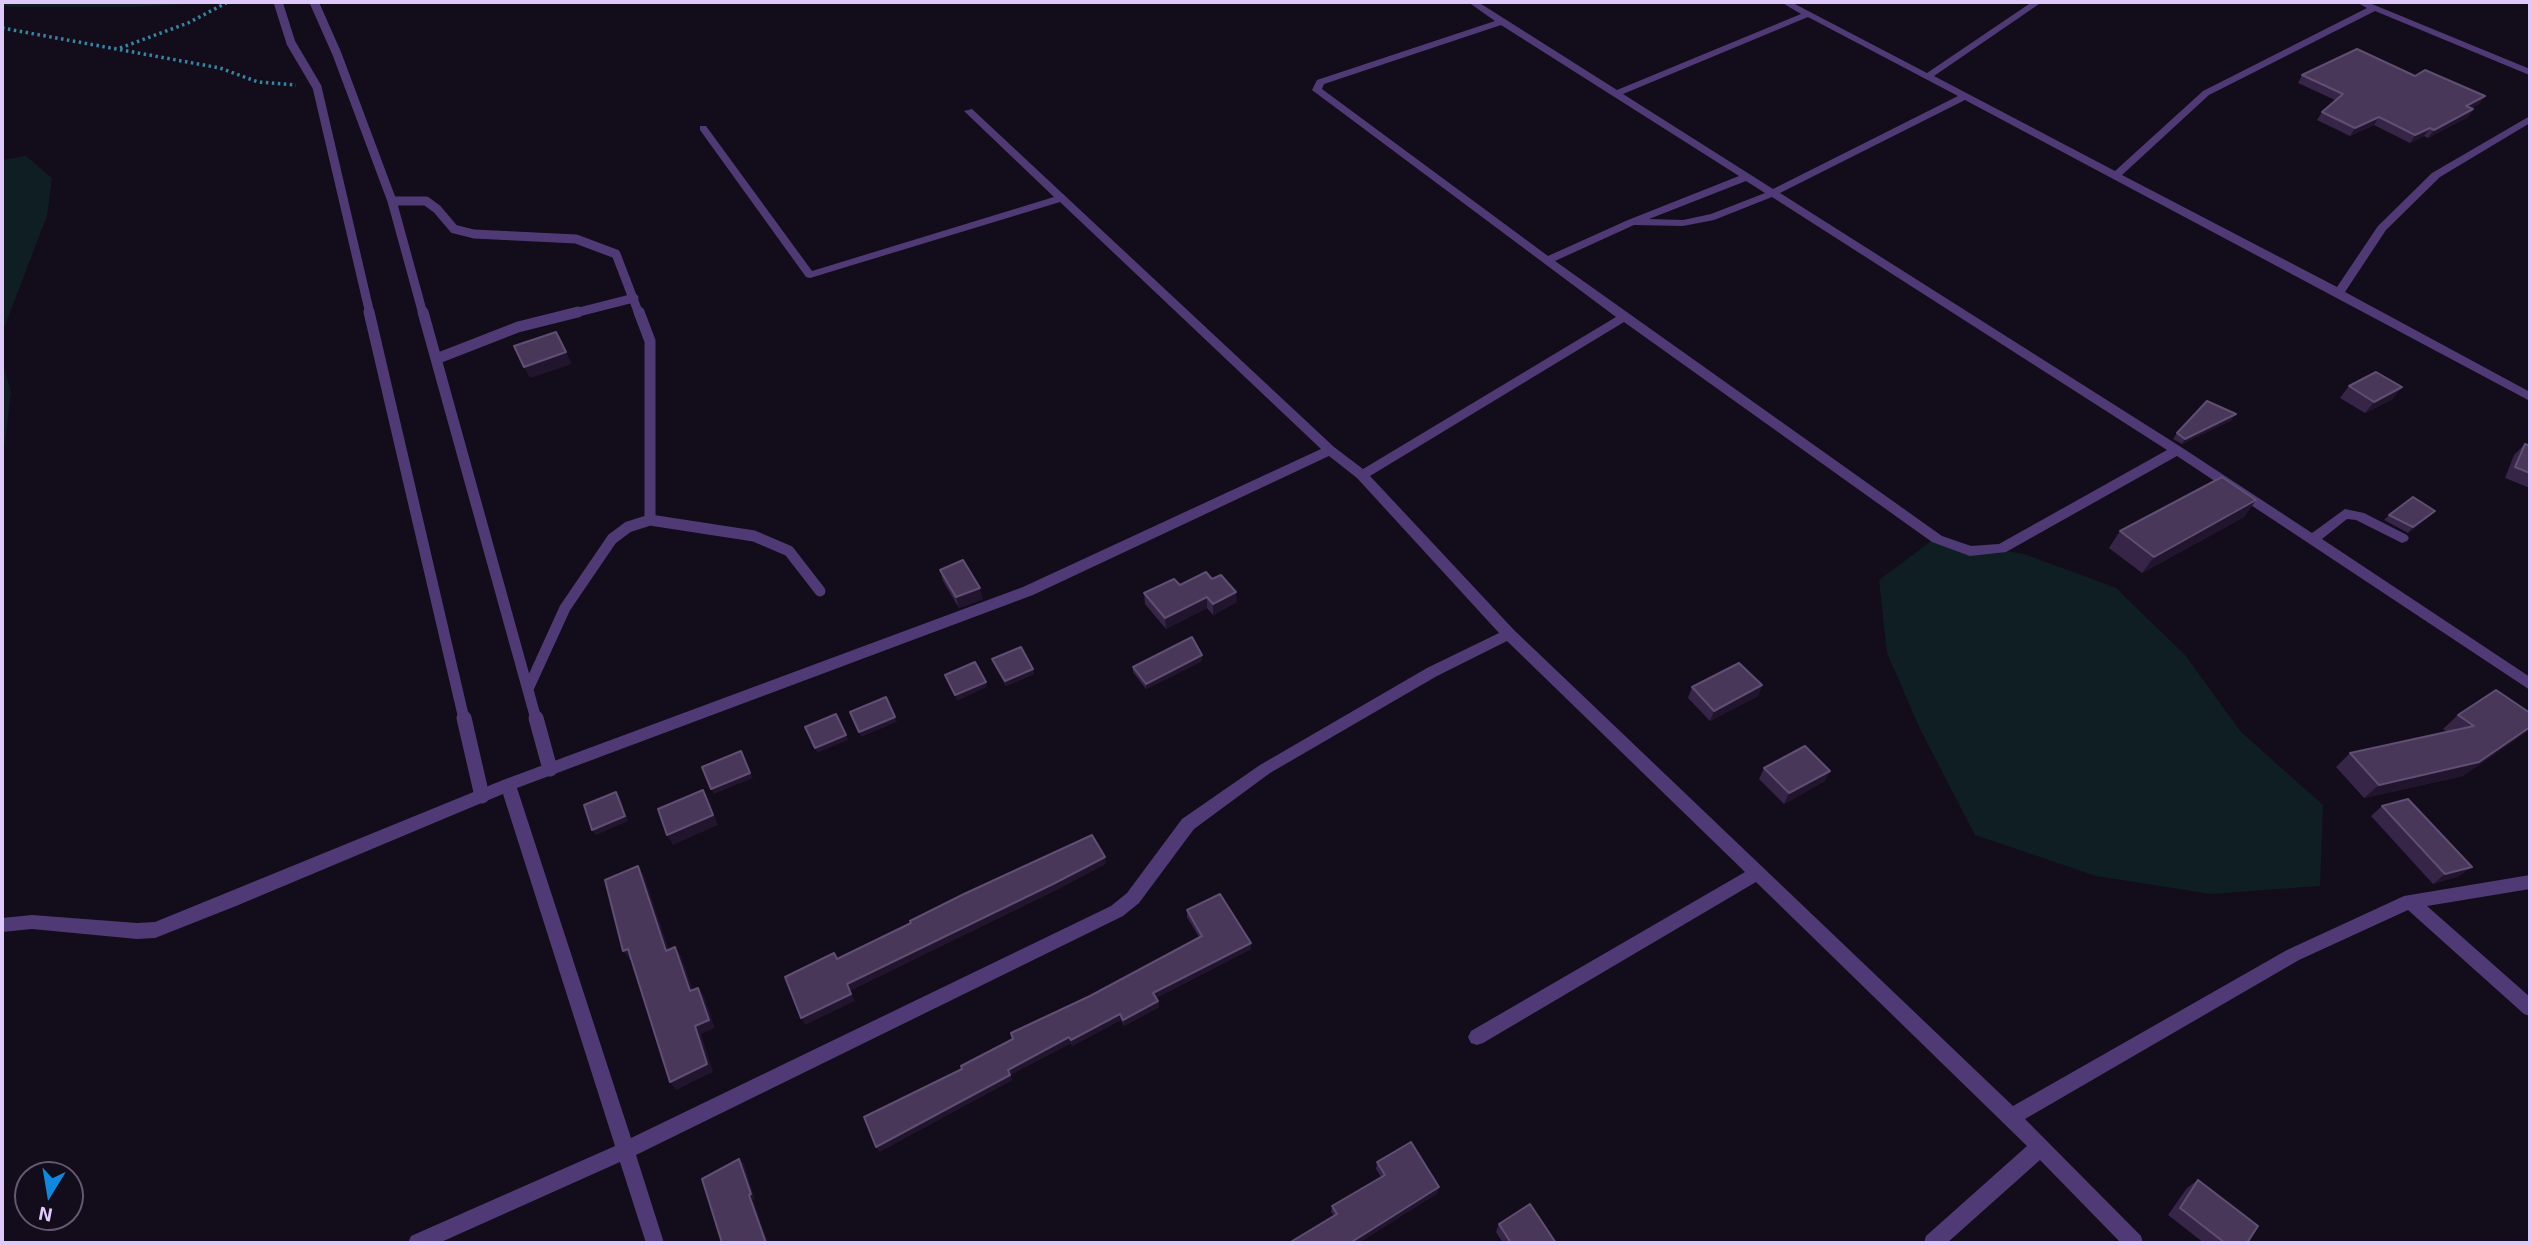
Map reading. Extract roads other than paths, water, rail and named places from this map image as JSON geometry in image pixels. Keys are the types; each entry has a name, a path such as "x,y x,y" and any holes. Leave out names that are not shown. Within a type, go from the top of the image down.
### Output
{"street":[{"path":"1785,2 2339,293 2530,397"},
{"path":"1928,76 2038,2"},
{"path":"2360,2 2530,72"},
{"path":"1477,3 1771,194 2177,450 2530,684"},
{"path":"2115,176 2206,93 2374,8"},
{"path":"1616,93 1808,14"},
{"path":"1503,21 1320,82 1317,90 1624,317 1937,539 1970,551 2001,549 2177,450"},
{"path":"1632,222 1683,223 1714,216 1771,194 1966,96"},
{"path":"969,111 1330,450 1362,475 1509,634 2011,1117 2134,1243"},
{"path":"2339,293 2382,228 2436,175 2530,119"},
{"path":"704,128 810,275 1062,198"},
{"path":"1548,260 1632,222 1746,177"},
{"path":"1362,475 1624,317"},
{"path":"2,925 32,922 137,931 155,930 508,785 1028,591 1330,450"},
{"path":"2313,539 2345,514 2359,516 2402,538"},
{"path":"418,1243 625,1150 1117,911 1133,898 1188,824 1254,777 1433,672 1509,634"},
{"path":"508,785 655,1243"},
{"path":"1477,1037 1758,873"},
{"path":"2011,1117 2293,955 2410,901 2530,882"},
{"path":"2410,901 2530,1008"},
{"path":"1933,1243 2039,1148"}],"lane":[{"path":"278,2 291,43 317,87 482,796"},
{"path":"314,2 337,54 392,201 550,769"},
{"path":"392,201 426,201 437,209 454,229 474,234 576,239 616,254 650,341 650,520"},
{"path":"436,359 518,327 634,298"},
{"path":"528,689 565,608 612,539 628,527 650,520 754,536 789,551 820,591"}]}
